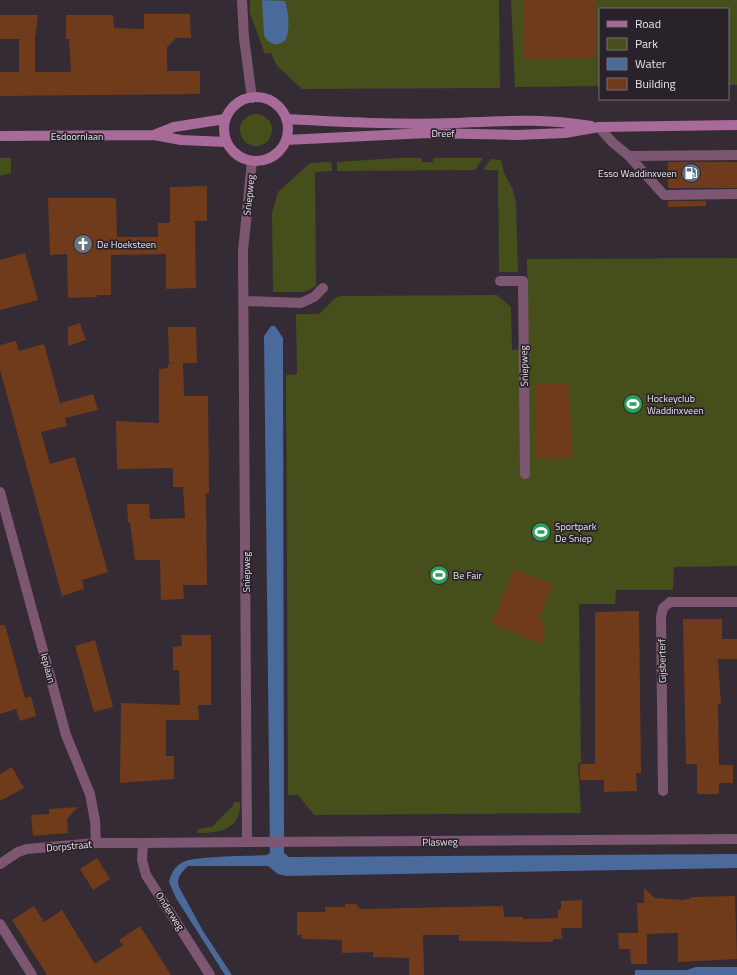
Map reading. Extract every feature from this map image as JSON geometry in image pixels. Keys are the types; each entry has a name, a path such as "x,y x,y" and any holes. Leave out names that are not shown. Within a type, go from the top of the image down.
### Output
{"main road":[{"path":"252,98 262,98 272,102 286,119 288,129 286,140 281,150 263,161 252,161 237,155 226,142 224,131 225,119 235,105 252,98"},
{"name":"Esdoornlaan","path":"154,135 174,128 225,119"},
{"name":"Dreef","path":"286,119 403,123 455,123 517,120 563,122 599,127 737,126"},
{"name":"Dreef","path":"286,140 428,133 525,135 565,133 599,127"},
{"name":"Esdoornlaan","path":"0,136 154,135 181,140 226,142"}],"street":[{"path":"242,0 244,38 252,98"},
{"path":"599,127 612,142 629,156 664,195 737,194"},
{"path":"629,156 737,155"},
{"name":"Sniepweg","path":"247,842 243,251 252,161"},
{"name":"Sniepweg","path":"500,281 523,281 525,474"},
{"path":"244,301 301,302 314,297 322,288"},
{"name":"Ieplaan","path":"0,492 66,735 90,794 95,821 96,843"},
{"name":"Gijsberterf","path":"663,791 661,617 663,608 670,602 737,602"},
{"name":"Plasweg","path":"143,843 737,839"},
{"name":"Dorpstraat","path":"0,864 18,852 27,849 96,843 143,843"},
{"name":"Onderweg","path":"143,843 142,860 146,875 210,975"},
{"path":"0,924 32,975"}],"green space":[{"path":"250,0 499,0 500,88 302,89 277,66 271,53 265,54 250,13"},
{"path":"511,0 737,0 737,85 729,85 729,8 599,8 599,86 515,87"},
{"path":"253,114 259,114 269,121 272,130 271,136 265,143 259,146 253,146 243,139 240,133 240,127 247,117"},
{"path":"0,158 11,158 11,173 0,176"},
{"path":"422,158 422,162 433,162 433,158 483,158 475,170 337,171 337,162"},
{"path":"491,159 501,160 504,173 513,190 516,203 518,272 499,272 498,170 483,170"},
{"path":"331,162 332,171 315,172 316,286 304,292 273,292 272,213 278,192 310,163"},
{"name":"Sportpark De Sniep","path":"737,258 737,566 674,567 673,590 616,590 615,604 579,604 581,763 578,763 581,813 314,815 298,795 288,795 286,375 297,374 296,314 319,314 335,298 340,296 497,295 511,307 512,350 528,349 527,259"},
{"path":"234,802 240,802 237,818 233,824 222,830 198,833 198,829 212,827 233,806"}],"water":[{"path":"262,0 285,1 288,14 287,36 285,40 279,44 272,43 266,39 264,35"},
{"path":"271,326 275,326 283,338 284,853 289,857 737,854 737,868 286,876 278,874 268,866 188,866 180,876 178,881 179,887 203,931 232,975 225,975 176,898 169,882 172,873 176,868 183,862 189,860 210,857 267,855 270,853 264,336"},
{"path":"696,967 737,967 737,975 635,975 635,970 687,970"}],"building":[{"path":"523,0 595,0 596,58 524,59"},
{"path":"144,14 190,14 191,38 176,38 167,47 167,71 200,71 200,94 0,96 0,72 19,72 19,39 0,39 0,15 38,15 35,39 35,72 71,72 69,39 66,39 66,15 113,15 114,28 144,29"},
{"path":"668,162 737,162 737,188 668,188"},
{"path":"207,186 207,221 195,221 196,288 166,289 166,254 111,255 111,295 68,298 67,254 50,255 48,198 116,198 117,237 158,237 158,223 170,223 170,187"},
{"path":"668,201 706,201 706,206 668,207"},
{"path":"25,253 38,300 0,310 0,260"},
{"path":"80,323 86,340 68,346 68,327"},
{"path":"168,327 196,327 197,363 183,363 184,396 208,396 209,493 206,493 207,585 183,585 184,599 161,600 160,560 135,560 130,522 128,522 127,504 149,504 150,519 185,518 183,487 173,487 173,468 117,469 116,421 159,423 159,369 168,368 168,364 174,363 169,363"},
{"path":"16,341 19,351 44,344 60,403 93,394 98,410 65,418 67,426 41,432 50,464 75,457 108,572 82,580 84,589 62,596 0,370 0,345"},
{"path":"556,383 569,385 572,458 536,458 535,384"},
{"path":"514,569 553,584 539,620 544,622 545,633 541,644 492,624"},
{"path":"639,611 641,773 636,773 637,791 604,792 604,780 580,780 580,764 595,764 595,612"},
{"path":"683,619 722,619 722,639 737,639 737,659 718,659 721,704 718,704 719,765 733,765 733,783 719,783 719,794 697,794 697,764 686,764"},
{"path":"0,625 5,625 25,698 31,696 36,716 20,721 16,709 0,714"},
{"path":"181,635 211,635 211,705 198,705 199,720 166,720 166,756 174,756 174,779 120,783 121,703 180,705 179,670 173,670 173,647 182,646"},
{"path":"95,640 113,707 94,712 75,646"},
{"path":"12,767 24,788 0,801 0,774"},
{"path":"78,807 67,819 68,833 33,836 31,815 49,814 49,809"},
{"path":"97,858 110,879 93,890 80,869"},
{"path":"644,888 655,898 684,900 691,897 735,896 737,959 678,962 678,933 647,934 647,964 631,964 630,949 619,949 618,933 638,933 637,903 644,903"},
{"path":"582,900 582,928 561,928 562,939 553,939 553,942 459,941 459,935 423,935 424,975 409,975 409,958 373,957 373,952 342,953 342,940 302,939 302,935 297,935 297,912 325,912 325,907 345,907 345,904 356,904 360,909 503,906 504,917 523,917 523,919 558,918 558,910 561,909 561,901"},
{"path":"34,906 44,922 62,910 95,964 123,945 119,940 140,926 171,975 47,975 12,920"}],"place":[{"name":"Esso Waddinxveen","path":"691,173"},
{"name":"De Hoeksteen","path":"83,244"},
{"name":"Hockeyclub Waddinxveen","path":"633,404"},
{"name":"Sportpark De Sniep","path":"541,532"},
{"name":"Be Fair","path":"439,575"}]}
